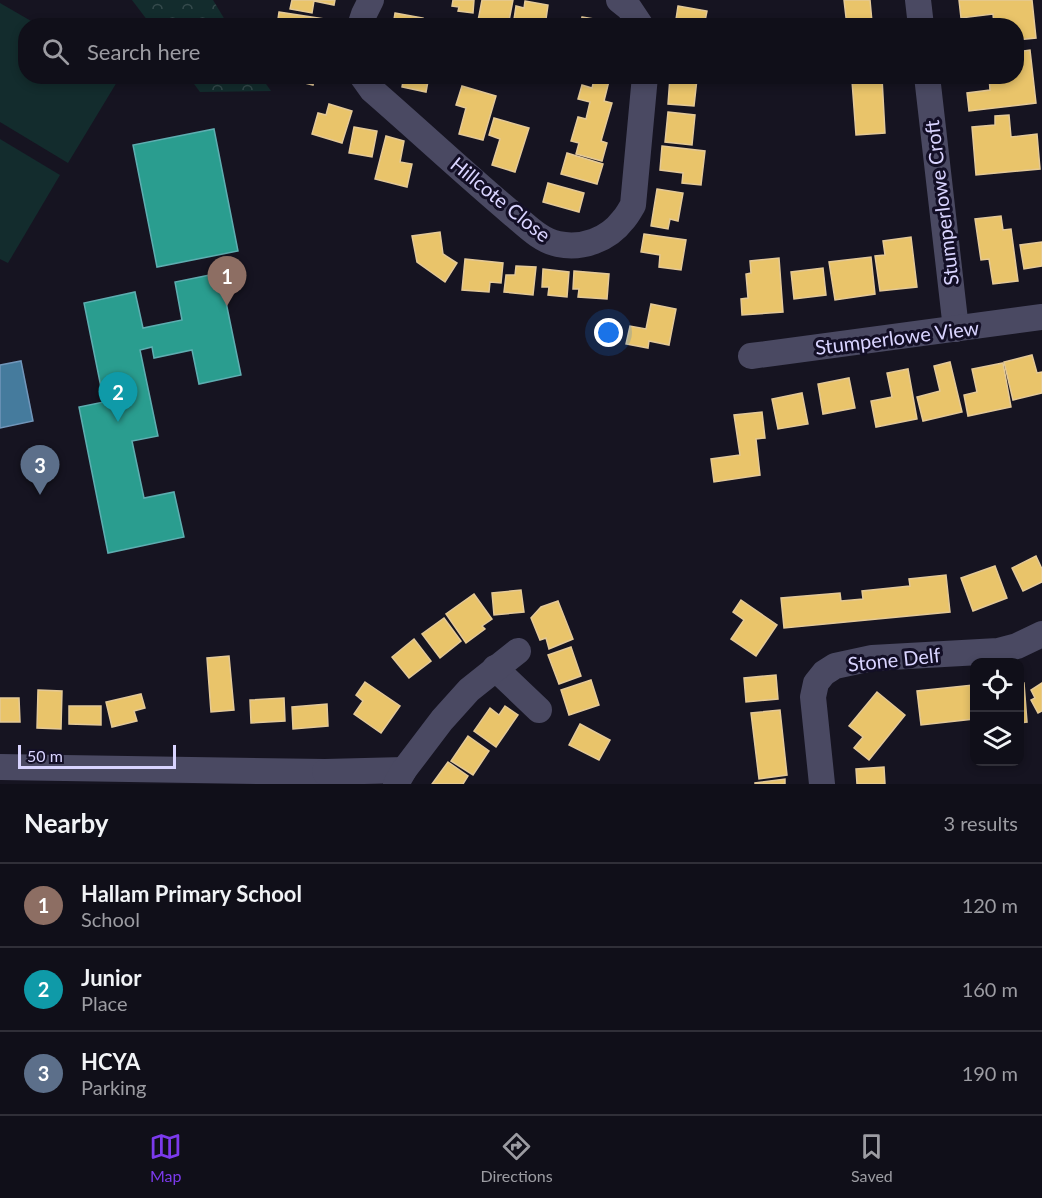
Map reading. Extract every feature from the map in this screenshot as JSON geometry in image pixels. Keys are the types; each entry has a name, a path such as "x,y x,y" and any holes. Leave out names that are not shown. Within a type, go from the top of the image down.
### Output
{"street":[{"path":"363,18 371,0"},
{"path":"619,0 629,8 636,18"},
{"path":"918,0 920,18"},
{"name":"Hillcote Close","path":"368,84 544,239 558,244 575,245 594,242 609,234 623,221 633,205 644,84"},
{"name":"Stumperlowe Croft","path":"928,84 956,329"},
{"name":"Stumperlowe View","path":"752,356 1042,317"},
{"name":"Stone Delf","path":"822,784 813,697 816,683 824,673 835,666 872,658 998,651 1017,646 1042,634"},
{"path":"0,767 334,778 400,777 442,720 469,690 518,651"},
{"path":"495,668 539,710"}],"green space":[{"path":"132,0 213,0 224,18 146,18"},
{"path":"0,3 26,18 18,18 18,84 116,84 68,163 0,122"},
{"path":"194,84 266,84 271,91 200,92"},
{"path":"0,139 60,175 8,263 0,259"}],"building: Homes":[{"path":"292,0 335,0 334,5 314,1 312,13 290,9"},
{"path":"453,0 474,0 473,13 458,11 459,7 452,6"},
{"path":"482,0 513,0 510,18 479,18"},
{"path":"844,0 870,0 872,18 846,18"},
{"path":"959,0 1032,0 1036,38 1024,39 1024,18 993,18 993,14 961,18"},
{"path":"525,1 548,5 546,18 514,18 516,6 524,8"},
{"path":"678,6 707,11 706,18 676,18"},
{"path":"279,12 318,18 278,18"},
{"path":"395,13 423,18 394,18"},
{"path":"1030,50 1036,103 969,111 967,93 990,90 990,84 1024,84 1024,51"},
{"path":"403,84 428,84 426,92 402,87"},
{"path":"593,84 608,84 604,101 612,103 601,141 607,143 602,161 576,154 579,143 571,141 578,117 586,119 590,102 578,99 582,85 592,88"},
{"path":"669,84 696,84 694,106 668,104"},
{"path":"852,84 882,84 885,133 856,135"},
{"path":"462,86 496,96 483,140 459,134 466,108 456,105"},
{"path":"329,104 352,111 342,143 312,134 318,113 326,115"},
{"path":"668,112 695,115 692,145 665,142"},
{"path":"1009,115 1011,137 1037,134 1040,169 976,175 972,127 995,125 995,116"},
{"path":"494,118 529,128 515,172 492,165 500,139 489,135"},
{"path":"354,127 377,131 372,157 349,153"},
{"path":"386,136 404,141 400,162 412,164 407,187 375,179"},
{"path":"662,146 705,151 701,185 682,183 683,173 660,170"},
{"path":"567,153 603,164 597,184 561,174"},
{"path":"548,183 584,193 579,212 543,202"},
{"path":"657,189 683,193 678,221 670,219 668,229 651,226"},
{"path":"1001,216 1003,230 1011,229 1018,281 993,284 989,259 981,260 975,219"},
{"path":"440,232 443,254 457,263 445,282 417,262 412,236"},
{"path":"644,234 686,240 681,270 659,267 660,255 641,252"},
{"path":"911,237 917,287 880,291 875,256 885,255 883,241"},
{"path":"1042,242 1042,266 1024,269 1020,245"},
{"path":"871,257 875,294 835,300 829,262"},
{"path":"779,258 783,312 742,315 741,299 748,298 746,274 751,273 750,261"},
{"path":"465,259 503,263 501,283 490,282 489,292 462,290"},
{"path":"516,266 536,267 533,295 504,292 506,275 515,275"},
{"path":"823,268 826,295 794,299 791,272"},
{"path":"543,269 569,272 567,297 548,295 549,287 542,287"},
{"path":"574,271 609,274 607,299 578,297 579,289 573,289"},
{"path":"651,304 676,309 669,345 649,341 648,348 626,344 630,326 646,329"},
{"path":"1032,355 1037,373 1042,372 1042,393 1013,400 1004,362"},
{"path":"950,362 962,412 923,421 917,397 940,391 934,366"},
{"path":"1003,363 1011,407 968,416 964,395 977,392 972,369"},
{"path":"908,369 917,419 876,427 871,401 892,397 887,373"},
{"path":"849,378 855,408 823,414 818,384"},
{"path":"802,393 808,424 778,429 772,399"},
{"path":"762,412 765,438 756,439 760,475 714,482 711,459 740,455 734,415"},
{"path":"1036,556 1042,569 1042,582 1023,591 1012,568"},
{"path":"995,566 1007,598 973,611 961,578"},
{"path":"946,575 950,612 784,628 781,598 840,593 841,601 863,599 862,591 910,586 909,579"},
{"path":"521,590 524,612 494,615 492,593"},
{"path":"474,594 492,619 482,626 485,629 466,643 446,614"},
{"path":"741,600 777,625 756,656 731,639 744,620 733,612"},
{"path":"558,601 573,639 549,649 546,638 540,640 531,618 541,607"},
{"path":"444,618 461,641 440,658 422,634"},
{"path":"414,639 431,661 409,678 392,657"},
{"path":"571,647 581,676 559,684 548,655"},
{"path":"229,656 234,710 211,712 207,658"},
{"path":"776,675 778,699 746,702 744,678"},
{"path":"591,680 599,705 569,715 561,690"},
{"path":"365,682 400,706 381,733 354,714 363,701 356,695"},
{"path":"1024,683 1027,722 1024,722"},
{"path":"1042,683 1042,711 1038,713 1031,700 1035,698 1031,690"},
{"path":"970,685 970,719 921,725 917,691"},
{"path":"38,690 62,691 61,729 37,728"},
{"path":"877,692 905,715 869,760 854,748 863,737 849,726"},
{"path":"141,694 145,708 134,711 137,721 112,727 106,702"},
{"path":"0,698 19,698 20,722 0,722"},
{"path":"284,698 285,721 251,723 250,700"},
{"path":"327,704 328,726 293,729 292,707"},
{"path":"69,706 101,706 101,725 69,724"},
{"path":"505,706 518,715 496,747 474,731 490,708 499,715"},
{"path":"780,710 787,775 759,779 751,713"},
{"path":"580,724 610,740 599,760 569,745"},
{"path":"468,736 489,751 473,775 451,761"},
{"path":"448,762 468,776 463,784 432,784"},
{"path":"884,767 885,784 857,784 856,769"},
{"path":"785,779 785,784 755,784 755,783"}],"building: Schools":[{"path":"214,129 238,251 157,267 133,145"},
{"path":"220,273 241,375 199,384 192,350 154,358 152,347 140,350 158,436 132,441 144,498 174,492 184,537 108,553 79,407 104,402 84,303 135,292 143,328 182,320 175,282"}],"building: Public":[{"path":"21,361 33,421 0,428 0,365"}],"place":[{"name":"Hallam Primary School","path":"227,306"},
{"name":"Junior","path":"118,422"},
{"name":"HCYA","path":"40,495"}]}
